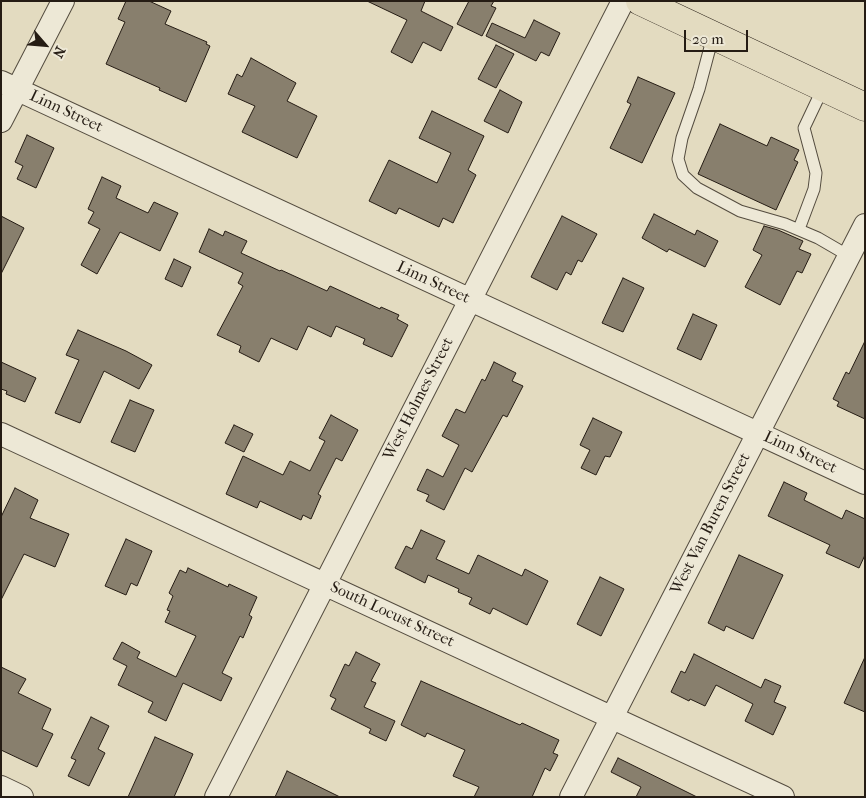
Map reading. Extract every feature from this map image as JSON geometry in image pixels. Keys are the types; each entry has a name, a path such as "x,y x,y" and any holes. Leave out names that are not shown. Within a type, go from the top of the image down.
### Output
{"main road":[{"path":"640,1 865,107"}],"street":[{"path":"1,121 9,86 63,1"},
{"name":"West Holmes Street","path":"216,797 623,1"},
{"name":"Linn Street","path":"9,86 865,483"},
{"name":"West Van Buren Street","path":"572,797 865,225"},
{"name":"South Locust Street","path":"1,434 783,797"},
{"path":"1,787 22,797"}],"lane":[{"path":"713,36 699,89 682,138 678,159 683,175 697,188 740,211 799,229 849,256"},
{"path":"799,229 814,189 816,173 804,128 823,88"}],"building":[{"path":"126,1 149,1 171,11 165,24 207,42 206,44 210,46 186,102 106,64 125,22 118,19"},
{"path":"367,1 425,1 421,11 453,27 441,51 423,42 412,63 391,52 407,20"},
{"path":"469,1 494,1 491,6 496,8 482,36 457,24"},
{"path":"534,20 560,33 549,56 541,52 536,61 486,36 492,23 525,38"},
{"path":"496,45 514,54 496,88 478,79"},
{"path":"251,58 296,83 287,101 317,116 297,158 242,132 255,106 228,94 237,74 242,77"},
{"path":"638,77 675,93 642,163 610,148 631,104 627,102"},
{"path":"500,90 522,102 508,133 484,121"},
{"path":"432,111 484,136 468,170 476,175 453,223 443,218 439,227 399,208 396,214 369,201 389,160 437,183 451,153 419,138"},
{"path":"720,124 767,146 771,137 799,150 794,160 798,162 776,210 698,174"},
{"path":"27,135 54,148 36,188 17,179 23,166 15,162"},
{"path":"102,177 121,186 116,198 148,213 154,202 178,213 160,251 120,232 97,274 81,265 100,229 88,223 94,212 88,209"},
{"path":"654,214 695,235 697,230 718,241 705,267 669,249 667,252 642,238"},
{"path":"1,216 24,228 1,274"},
{"path":"562,216 597,234 582,262 578,260 571,275 566,272 557,290 531,277"},
{"path":"764,226 803,241 799,249 811,254 802,273 797,271 780,305 745,287 762,255 753,250"},
{"path":"209,229 223,236 225,231 247,241 241,253 280,271 327,291 330,286 380,309 381,307 399,315 397,319 408,325 392,357 363,344 365,339 336,326 331,337 308,326 297,350 271,338 259,362 239,352 241,346 217,335 243,286 238,283 243,273 199,252"},
{"path":"174,259 191,267 182,287 165,279"},
{"path":"623,278 644,288 623,332 602,323"},
{"path":"693,314 717,325 701,360 677,349"},
{"path":"78,330 126,351 152,365 139,389 104,371 80,423 55,413 79,360 66,355"},
{"path":"865,341 865,419 837,406 839,402 833,399 846,372 849,374"},
{"path":"1,362 36,378 25,402 6,394 7,391 1,389"},
{"path":"494,362 516,373 512,381 523,386 507,417 503,415 472,472 465,468 444,510 426,501 429,495 417,490 427,469 443,477 459,445 442,436 456,409 465,413 482,379 485,381"},
{"path":"130,400 154,410 135,452 111,442"},
{"path":"331,415 358,430 342,461 336,458 318,494 321,496 311,519 303,515 301,520 260,501 257,508 226,494 243,456 283,475 290,461 310,471 325,441 319,438"},
{"path":"593,418 622,432 610,457 605,456 596,475 581,468 590,450 580,445"},
{"path":"234,425 253,434 244,452 225,443"},
{"path":"784,482 807,493 804,500 842,519 846,510 865,519 865,555 859,568 826,553 830,545 768,516"},
{"path":"15,488 38,500 30,518 69,534 55,567 24,554 1,600 1,517"},
{"path":"421,530 445,541 436,559 469,574 478,555 522,576 525,569 548,581 527,625 493,608 490,614 469,604 472,598 458,592 459,589 428,575 425,583 395,568 406,546 412,549"},
{"path":"126,539 152,551 137,586 131,583 126,595 105,586"},
{"path":"739,555 783,575 753,639 726,626 724,631 708,623"},
{"path":"188,568 228,587 229,584 257,597 249,615 252,617 243,638 240,636 222,673 232,678 221,701 183,683 166,721 148,712 153,702 118,685 127,666 113,659 122,642 140,652 137,658 176,677 196,636 165,622 170,611 167,610 173,596 169,593 180,570 186,573"},
{"path":"600,577 624,589 601,636 577,624"},
{"path":"356,652 380,664 371,681 376,683 364,707 395,721 386,741 369,733 371,729 331,709 336,699 330,696 345,664 349,666"},
{"path":"694,654 761,688 765,679 781,686 774,702 786,707 773,735 745,721 753,704 716,685 705,706 671,692 681,671 685,673"},
{"path":"865,657 865,712 844,703"},
{"path":"1,667 26,679 18,693 51,709 42,729 53,734 37,767 1,750"},
{"path":"421,681 520,725 522,723 559,740 553,753 558,755 550,771 545,768 532,797 474,797 479,787 453,776 465,750 427,733 425,737 401,725"},
{"path":"91,717 109,726 98,749 105,753 89,786 68,776 76,760 71,758"},
{"path":"155,737 193,754 174,797 128,797"},
{"path":"618,758 697,797 636,797 641,787 611,772"},
{"path":"287,771 340,797 275,797"}]}
